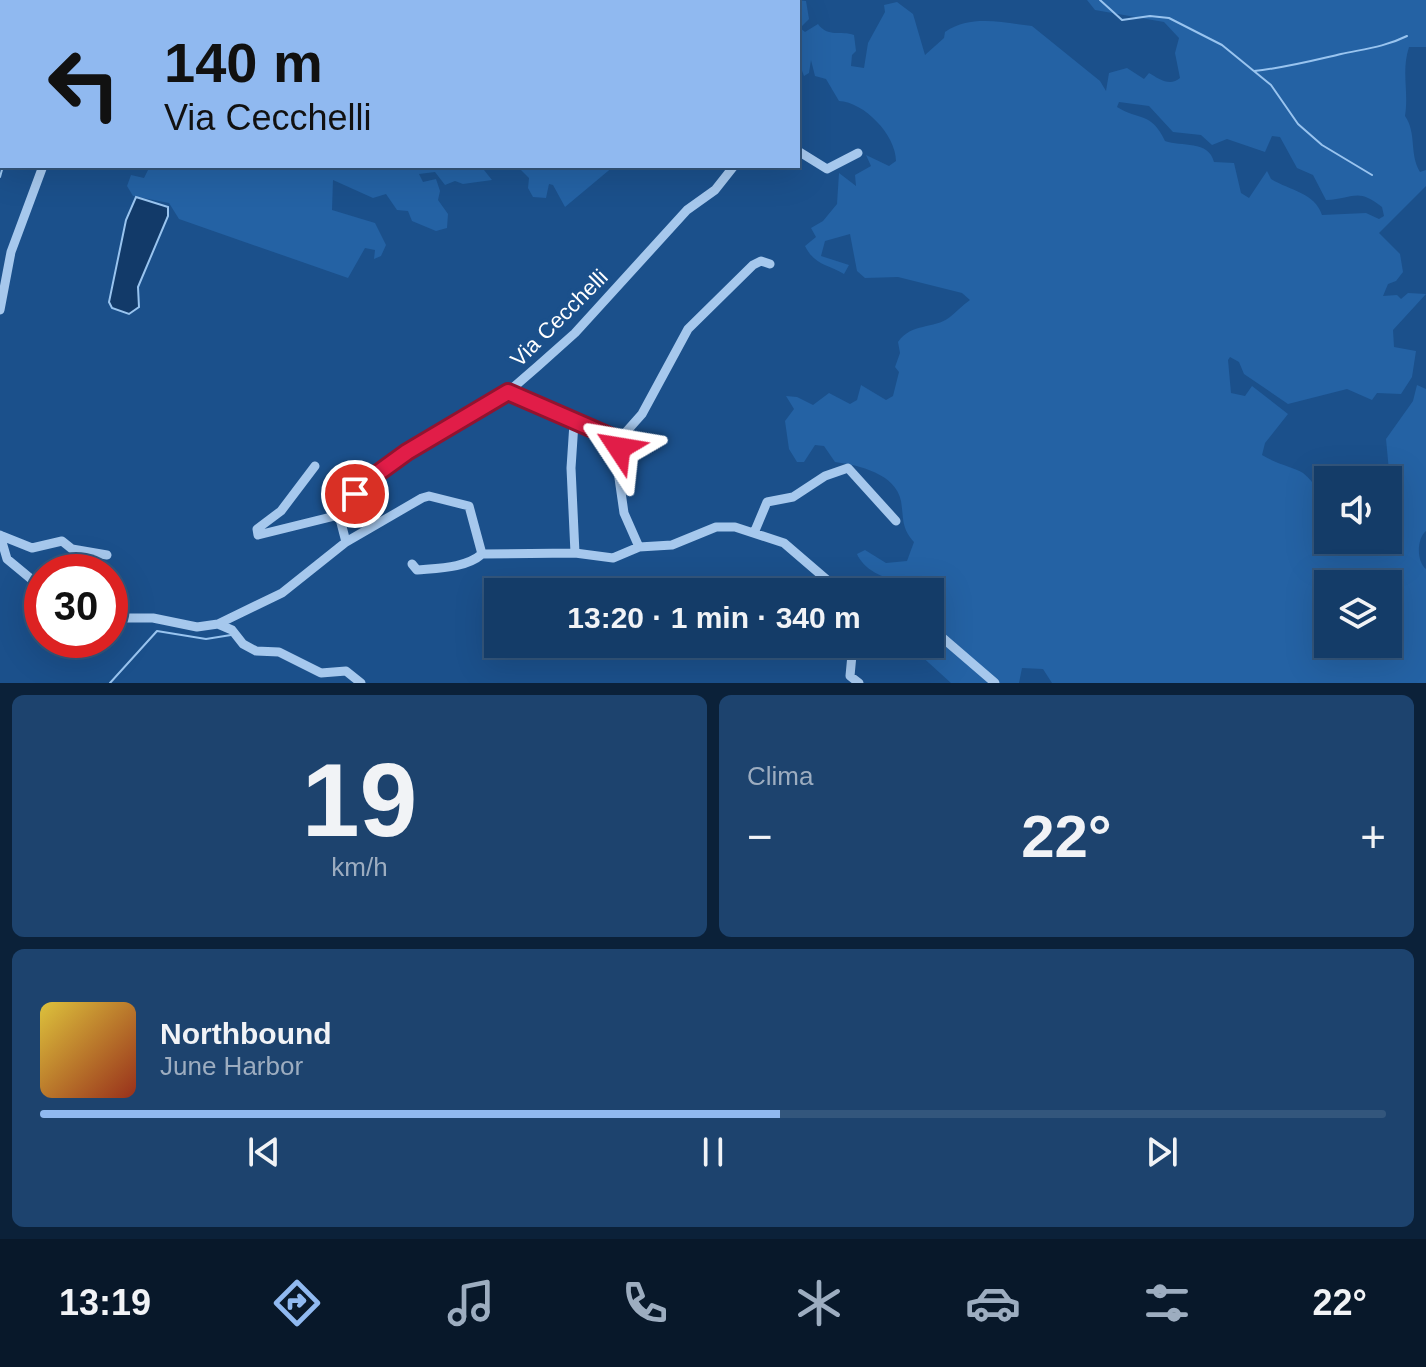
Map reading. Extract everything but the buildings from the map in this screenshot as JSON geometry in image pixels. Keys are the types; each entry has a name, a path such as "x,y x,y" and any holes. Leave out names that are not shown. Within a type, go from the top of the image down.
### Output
{"street":[{"path":"800,152 827,169 858,153"},
{"path":"0,310 11,252 42,168"},
{"name":"Via Cecchelli","path":"339,515 367,481 383,468 508,392 575,333 687,210 715,190 732,168"},
{"path":"639,547 624,513 617,464 618,441 642,414 688,329 753,265 761,261 770,264"},
{"path":"508,392 618,441"},
{"path":"574,423 571,468 575,553"},
{"path":"315,466 281,511 257,529 258,535 339,515 346,542"},
{"path":"754,533 767,502 793,497 825,476 848,468 896,521"},
{"path":"128,618 153,618 197,627 218,624 303,579 346,542 398,509 429,496 469,506 482,554"},
{"path":"412,564 417,570 437,568 475,562 482,554 575,553 613,558 639,547 686,542 725,525 784,543 823,578"},
{"path":"1,536 32,548 62,541 72,549 101,554"},
{"path":"1,536 7,559 24,573"},
{"path":"218,624 232,630 243,644 256,651 279,652 315,672 346,671 361,683"},
{"path":"944,639 995,683"},
{"path":"852,658 850,676 859,683"}],"shaded area":[{"path":"800,0 806,1 809,19 800,28"},
{"path":"1087,0 1426,0 1426,47 1409,47 1407,56 1405,116 1411,129 1417,165 1420,172 1426,170 1426,186 1379,233 1400,254 1403,272 1396,281 1388,284 1383,296 1397,295 1401,299 1408,293 1426,294 1393,330 1394,347 1416,351 1412,377 1401,394 1377,393 1372,400 1347,389 1288,404 1244,374 1239,362 1230,357 1228,360 1231,393 1245,396 1252,386 1288,414 1265,443 1262,455 1299,471 1314,483 1314,554 1402,554 1402,466 1389,466 1386,439 1413,401 1417,385 1426,389 1426,531 1419,550 1426,569 1426,683 1052,683 1043,669 1022,668 1019,683 951,683 924,658 944,658 944,578 890,578 865,566 857,554 865,550 886,563 907,561 914,542 905,527 898,492 875,472 835,462 824,446 815,445 804,462 797,462 789,449 785,421 794,409 786,396 797,397 813,405 829,393 850,404 857,400 861,385 886,400 893,396 899,372 895,367 900,353 898,342 910,331 950,317 970,300 962,293 898,277 865,278 857,271 850,234 825,241 821,256 849,265 844,274 809,253 805,246 816,237 811,228 823,221 837,204 839,173 856,186 855,175 871,166 866,155 889,166 896,161 891,141 877,122 858,107 839,101 826,79 815,76 811,60 809,73 804,76 800,65 800,28 805,32 818,24 826,31 854,35 856,51 852,55 851,66 864,68 868,43 885,12 884,5 897,2 913,14 925,55 944,38 945,32 966,23 988,21 1032,26 1100,81 1106,91 1109,73 1127,68 1144,79 1149,73 1161,80 1176,81 1180,78 1175,53 1179,38 1164,22 1095,10","holes":["1119,102 1149,106 1173,132 1201,135 1212,145 1227,139 1265,152 1272,136 1280,137 1297,168 1313,175 1326,200 1367,197 1382,207 1384,216 1379,219 1366,213 1322,215 1308,197 1271,179 1267,171 1249,198 1241,193 1234,163 1214,162 1201,147 1165,141 1155,125 1117,107"]},
{"path":"149,168 471,168 484,170 492,180 463,184 455,181 445,185 435,172 419,174 423,182 436,179 440,191 438,200 448,214 447,228 436,231 412,221 408,211 397,210 386,194 373,198 333,180 332,210 375,223 386,245 381,256 374,259 375,250 365,248 348,278 179,219 169,203 133,196 127,186 131,175 144,178"},
{"path":"519,168 612,168 565,207 553,185 549,184 546,198 533,197 528,188 529,178"},
{"path":"136,197 168,207 168,216 138,287 139,307 129,314 112,308 109,302 126,220"}],"waterway":[{"path":"1100,0 1122,20 1150,16 1169,18 1222,45 1271,85 1298,124 1322,145 1372,175"},
{"path":"1254,71 1374,47 1407,36"},
{"path":"0,177 2,168"},
{"path":"110,683 157,631 206,639 231,635"}],"route":[{"path":"355,494 367,481 407,452 508,392 616,439 619,448"}]}
